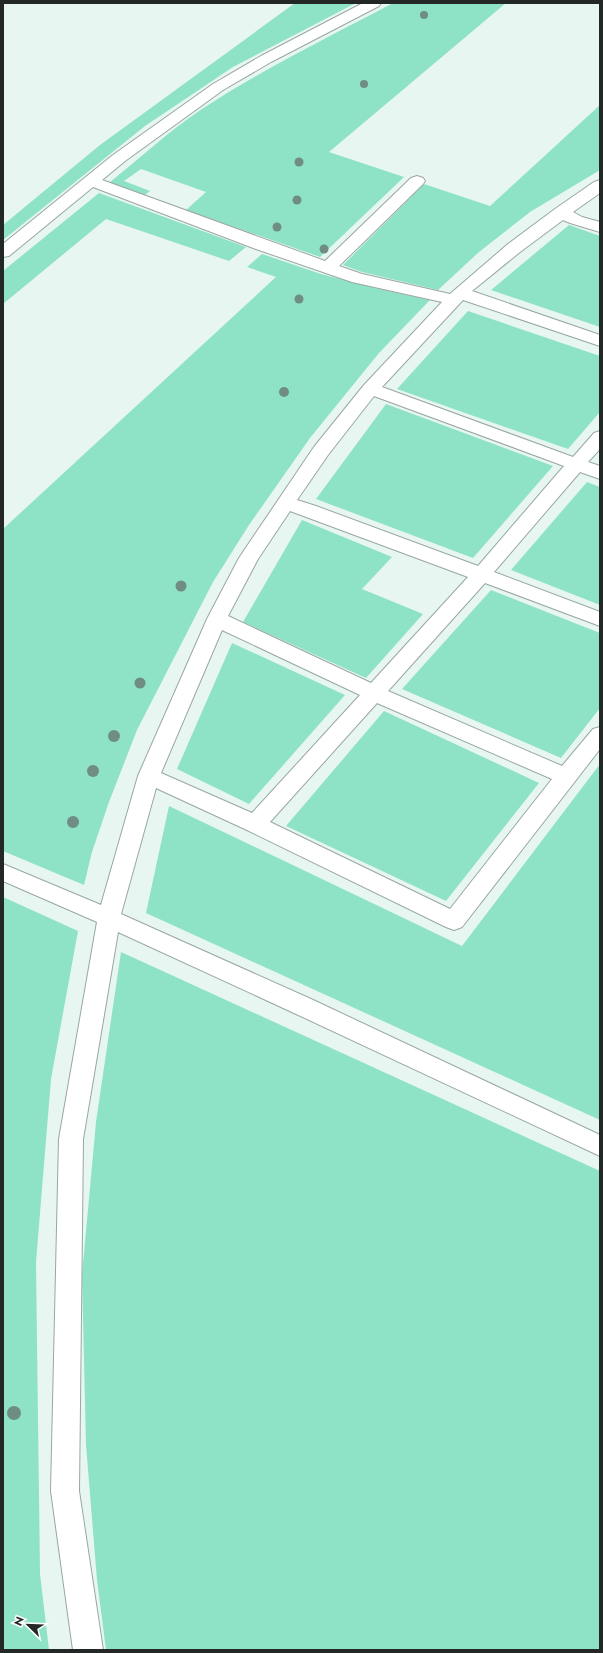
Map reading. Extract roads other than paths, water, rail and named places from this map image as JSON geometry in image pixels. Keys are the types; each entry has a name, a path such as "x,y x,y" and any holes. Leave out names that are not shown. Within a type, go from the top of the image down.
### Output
{"lane":[{"path":"3,252 90,181 151,134 218,88 266,59 374,3"},
{"path":"90,181 256,250 328,268 358,278 433,294 456,297 600,341"},
{"path":"328,268 417,181"},
{"path":"88,1650 65,1491 71,1139 109,917 149,776 216,619 249,558 321,451 370,389 456,297 514,248 561,212 600,185"},
{"path":"561,212 576,220 600,227"},
{"path":"370,389 577,465 600,472"},
{"path":"255,824 481,575 600,437"},
{"path":"285,503 309,510 600,619"},
{"path":"216,619 374,693 566,776"},
{"path":"149,776 255,824 454,921 600,734"},
{"path":"3,872 109,917 368,1036 600,1146"}]}
